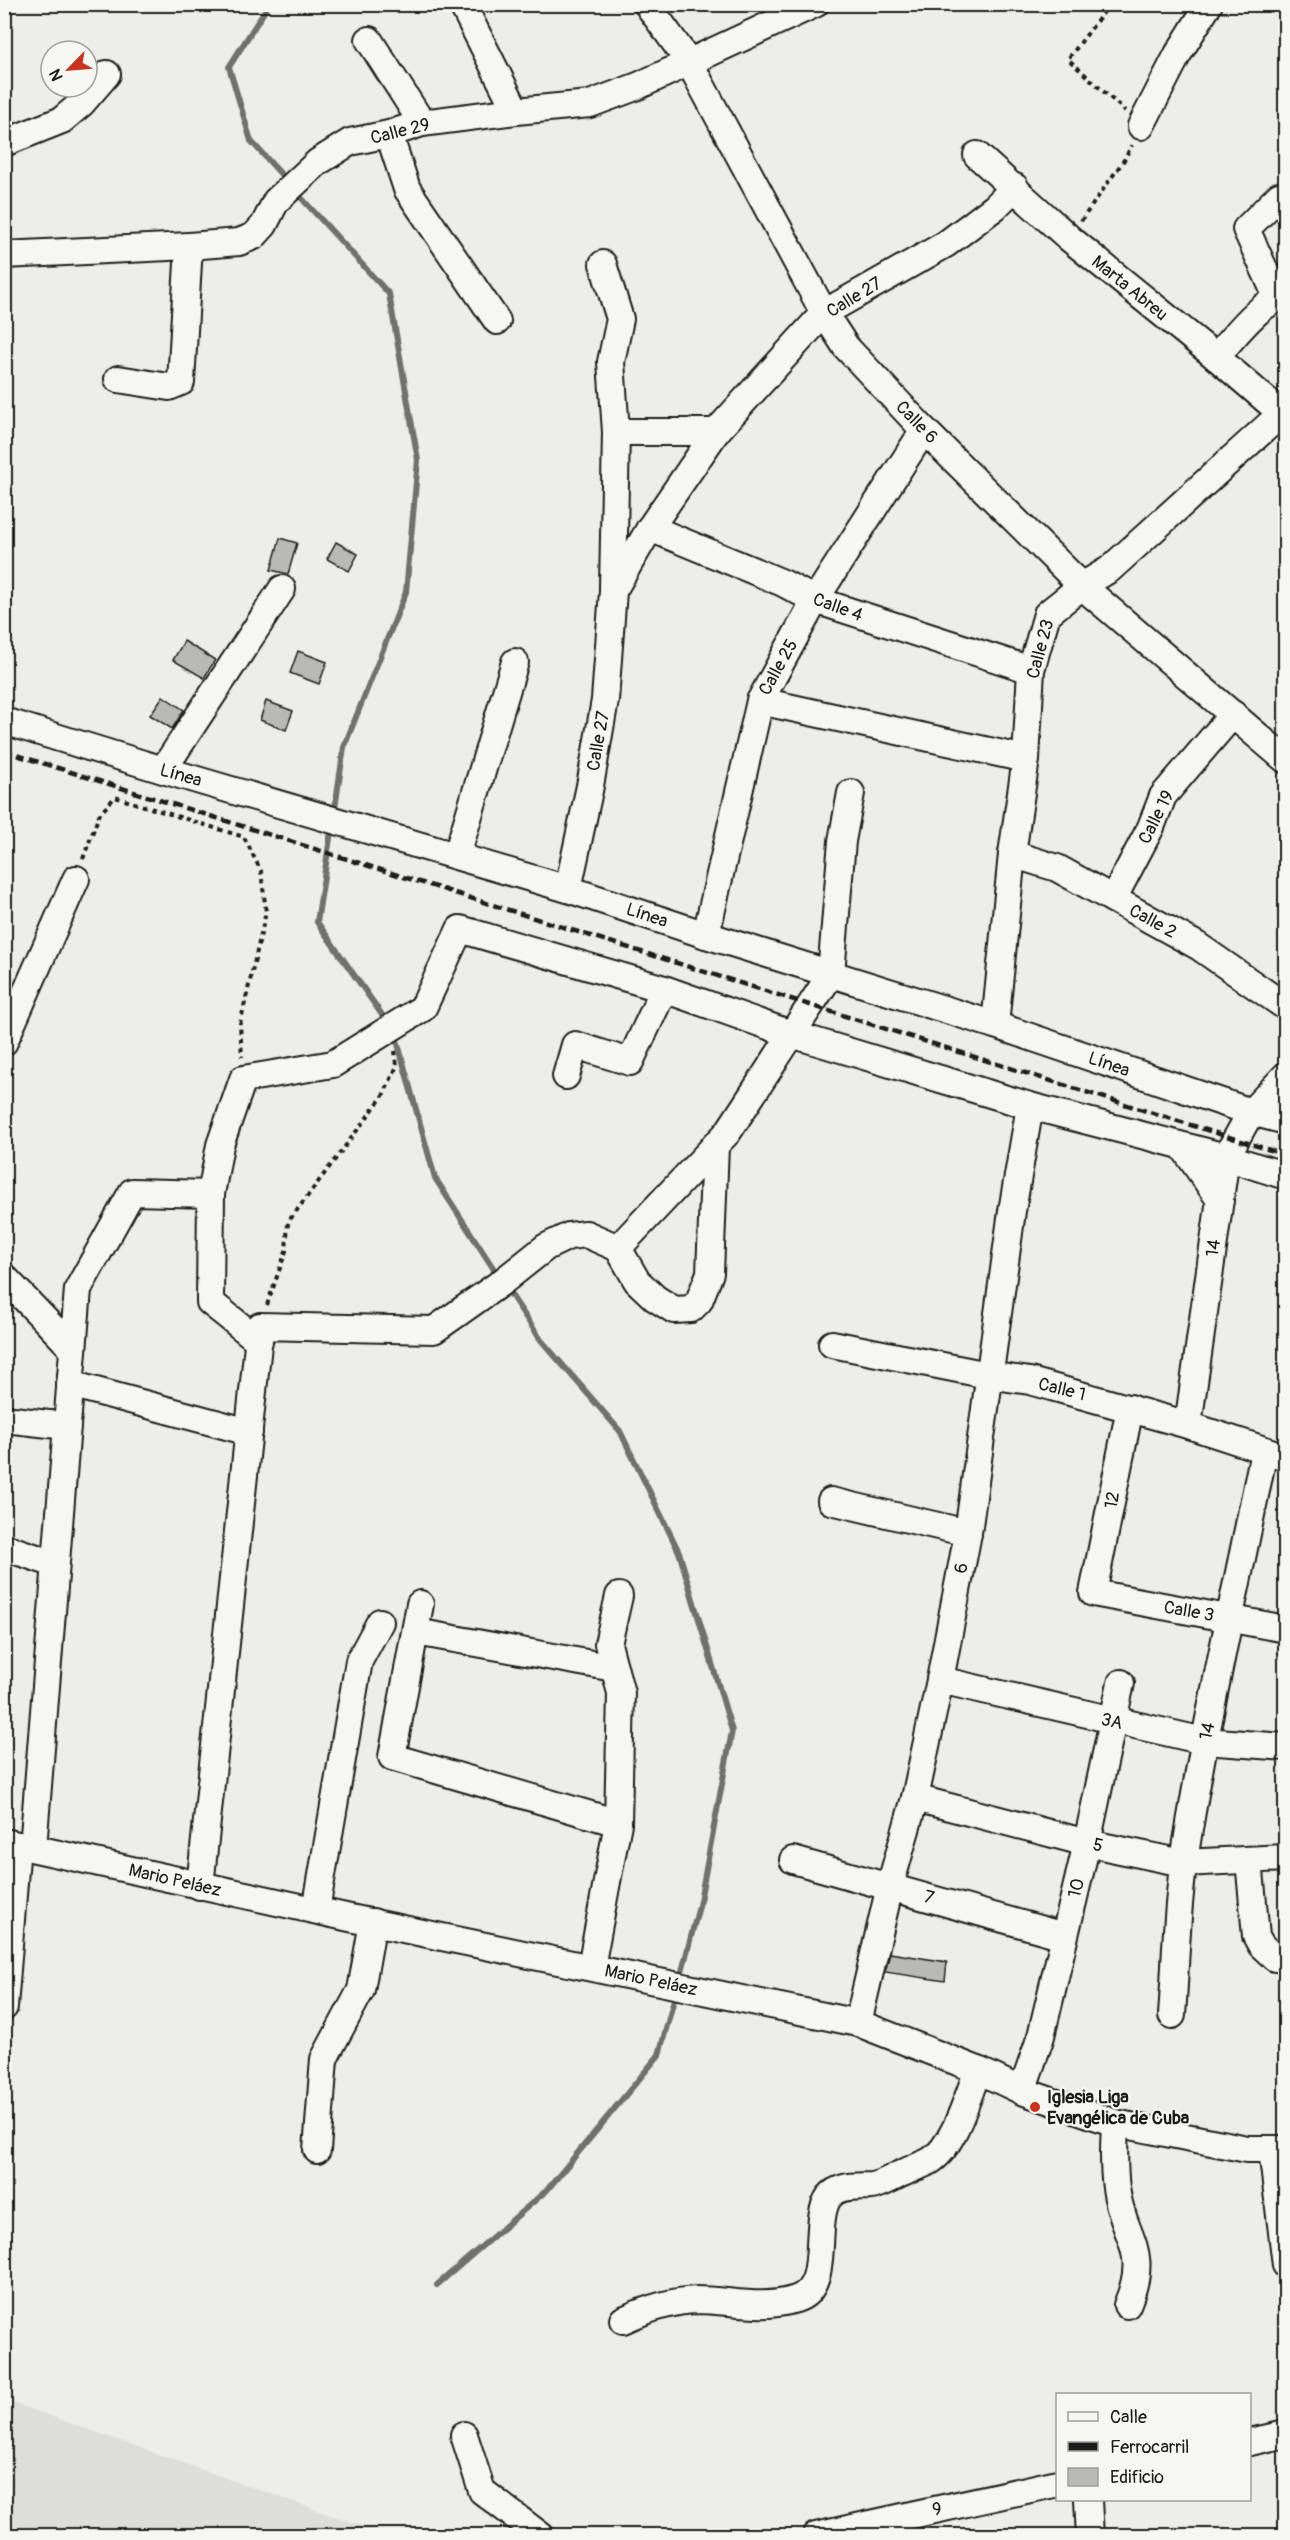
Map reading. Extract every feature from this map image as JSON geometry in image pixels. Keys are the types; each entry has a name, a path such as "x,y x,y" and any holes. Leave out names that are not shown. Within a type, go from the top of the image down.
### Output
{"street":[{"path":"462,4 516,111"},
{"name":"Calle 6","path":"647,4 689,62 824,313 846,346 924,430 1082,586 1286,760"},
{"name":"Calle 29","path":"4,255 239,242 254,236 264,225 276,201 318,162 350,142 389,134 422,123 590,104 638,86 815,4"},
{"path":"1141,126 1178,54 1209,4"},
{"path":"369,40 422,123"},
{"path":"4,143 62,120 82,103 107,74"},
{"path":"389,134 407,189 497,321"},
{"name":"Marta Abreu","path":"977,155 1069,238 1216,357 1283,416"},
{"name":"Calle 27","path":"613,591 650,528 716,432 824,313 946,244 995,207 1015,188"},
{"path":"1216,357 1254,316 1281,296 1246,229 1279,196"},
{"path":"118,379 169,387 181,382 189,246"},
{"name":"Calle 27","path":"568,889 590,786 605,700 613,591 616,432 611,362 620,319 603,264"},
{"name":"Calle 23","path":"995,1025 1012,854 1026,759 1031,670 1047,614 1082,586 1110,569 1283,416"},
{"name":"Calle 25","path":"706,935 760,701 815,600 924,430"},
{"path":"616,432 716,432"},
{"name":"Calle 4","path":"650,528 783,583 815,600 1031,670"},
{"path":"163,770 282,589"},
{"path":"457,855 515,662"},
{"path":"760,701 1026,759"},
{"name":"Calle 19","path":"1113,899 1151,827 1163,796 1233,714"},
{"name":"Línea","path":"4,720 163,770 568,889 706,935 995,1025 1251,1112 1286,1121"},
{"path":"618,1248 728,1131 831,974 842,841 852,793"},
{"name":"Calle 2","path":"1012,854 1057,868 1198,946 1286,1007"},
{"path":"4,1042 76,879"},
{"path":"715,1145 710,1273 699,1301 691,1309 674,1310 655,1298 637,1281 618,1248 586,1234 569,1236 546,1247 502,1282 434,1330 260,1333 210,1302 211,1194 220,1145 243,1078 333,1064 423,1008 460,929 663,989 791,1034 1030,1106 1226,1157 1286,1176"},
{"path":"566,1076 575,1045 630,1062 663,989"},
{"name":"14","path":"1188,1425 1226,1157 1251,1112 1286,1075"},
{"name":"6","path":"858,2023 890,1886 915,1798 968,1533 988,1375 1030,1106"},
{"path":"1183,1147 1220,1200"},
{"path":"4,2007 18,1845 56,1564 78,1289 132,1192 211,1194"},
{"path":"4,1277 73,1349"},
{"path":"200,1886 260,1333"},
{"name":"Calle 1","path":"832,1344 988,1375 1030,1381 1188,1425 1275,1454"},
{"path":"70,1384 249,1432"},
{"name":"12","path":"1093,1593 1130,1408"},
{"path":"4,1419 67,1426"},
{"name":"14","path":"1172,2015 1184,1863 1204,1741 1231,1618 1275,1454"},
{"path":"831,1501 968,1533"},
{"path":"4,1546 56,1564"},
{"name":"Calle 3","path":"1093,1593 1286,1629"},
{"path":"591,1967 618,1823 621,1693 608,1644 619,1596"},
{"path":"420,1604 392,1757 618,1823"},
{"path":"316,1910 359,1661 380,1622"},
{"path":"416,1632 614,1668"},
{"name":"3A","path":"940,1680 1204,1741 1286,1747"},
{"name":"10","path":"1022,2091 1041,2036 1087,1843 1121,1683"},
{"name":"5","path":"915,1798 1087,1843 1184,1863 1286,1858"},
{"name":"Mario Peláez","path":"18,1845 200,1886 858,2023 978,2070 1022,2091 1116,2123 1247,2149 1279,2150"},
{"name":"7","path":"793,1860 1064,1936"},
{"path":"1249,1860 1256,1936 1261,1945 1275,1958"},
{"path":"317,2150 324,2059 361,1990 373,1922"},
{"path":"623,2320 652,2307 678,2302 699,2300 772,2304 798,2299 808,2292 816,2275 824,2206 830,2195 847,2187 875,2186 932,2160 950,2139 978,2070"},
{"path":"1116,2123 1114,2159 1116,2190 1138,2259 1136,2280 1126,2305"},
{"path":"1279,2150 1286,2265"},
{"path":"1251,2442 1286,2434"},
{"path":"464,2435 482,2491 541,2535"},
{"name":"9","path":"816,2535 1056,2483"},
{"path":"1088,2501 1090,2535"}],"path":[{"path":"1069,238 1124,160 1141,126 1068,59 1110,4"},
{"path":"76,879 99,815 116,797 244,837 261,871 266,912 240,1024 243,1078"},
{"path":"260,1333 286,1251 288,1222 383,1096 397,1066 395,1048"}],"shaded area":[{"path":"5,2400 387,2535 5,2535"}],"building":[{"path":"280,538 297,543 288,574 271,570"},
{"path":"336,542 358,554 349,571 327,559"},
{"path":"184,641 215,660 204,678 173,660"},
{"path":"298,651 327,662 319,684 290,673"},
{"path":"163,696 184,710 172,729 150,715"},
{"path":"266,701 293,711 286,730 260,720"},
{"path":"890,1953 947,1962 945,1981 885,1972"}],"waterway":[{"path":"269,4 229,67 251,141 288,182"},
{"path":"296,192 389,294 418,460 406,592 344,747 334,815"},
{"path":"332,825 317,922 387,1022"},
{"path":"395,1033 435,1178 499,1277"},
{"path":"505,1286 541,1340 620,1431 679,1552 732,1731 699,1906 680,1979"},
{"path":"437,2285 547,2190 659,2055 676,1992"}],"railway":[{"path":"4,751 1286,1155"}],"place":[{"name":"Iglesia Liga Evangélica de Cuba","path":"1035,2107"}]}
